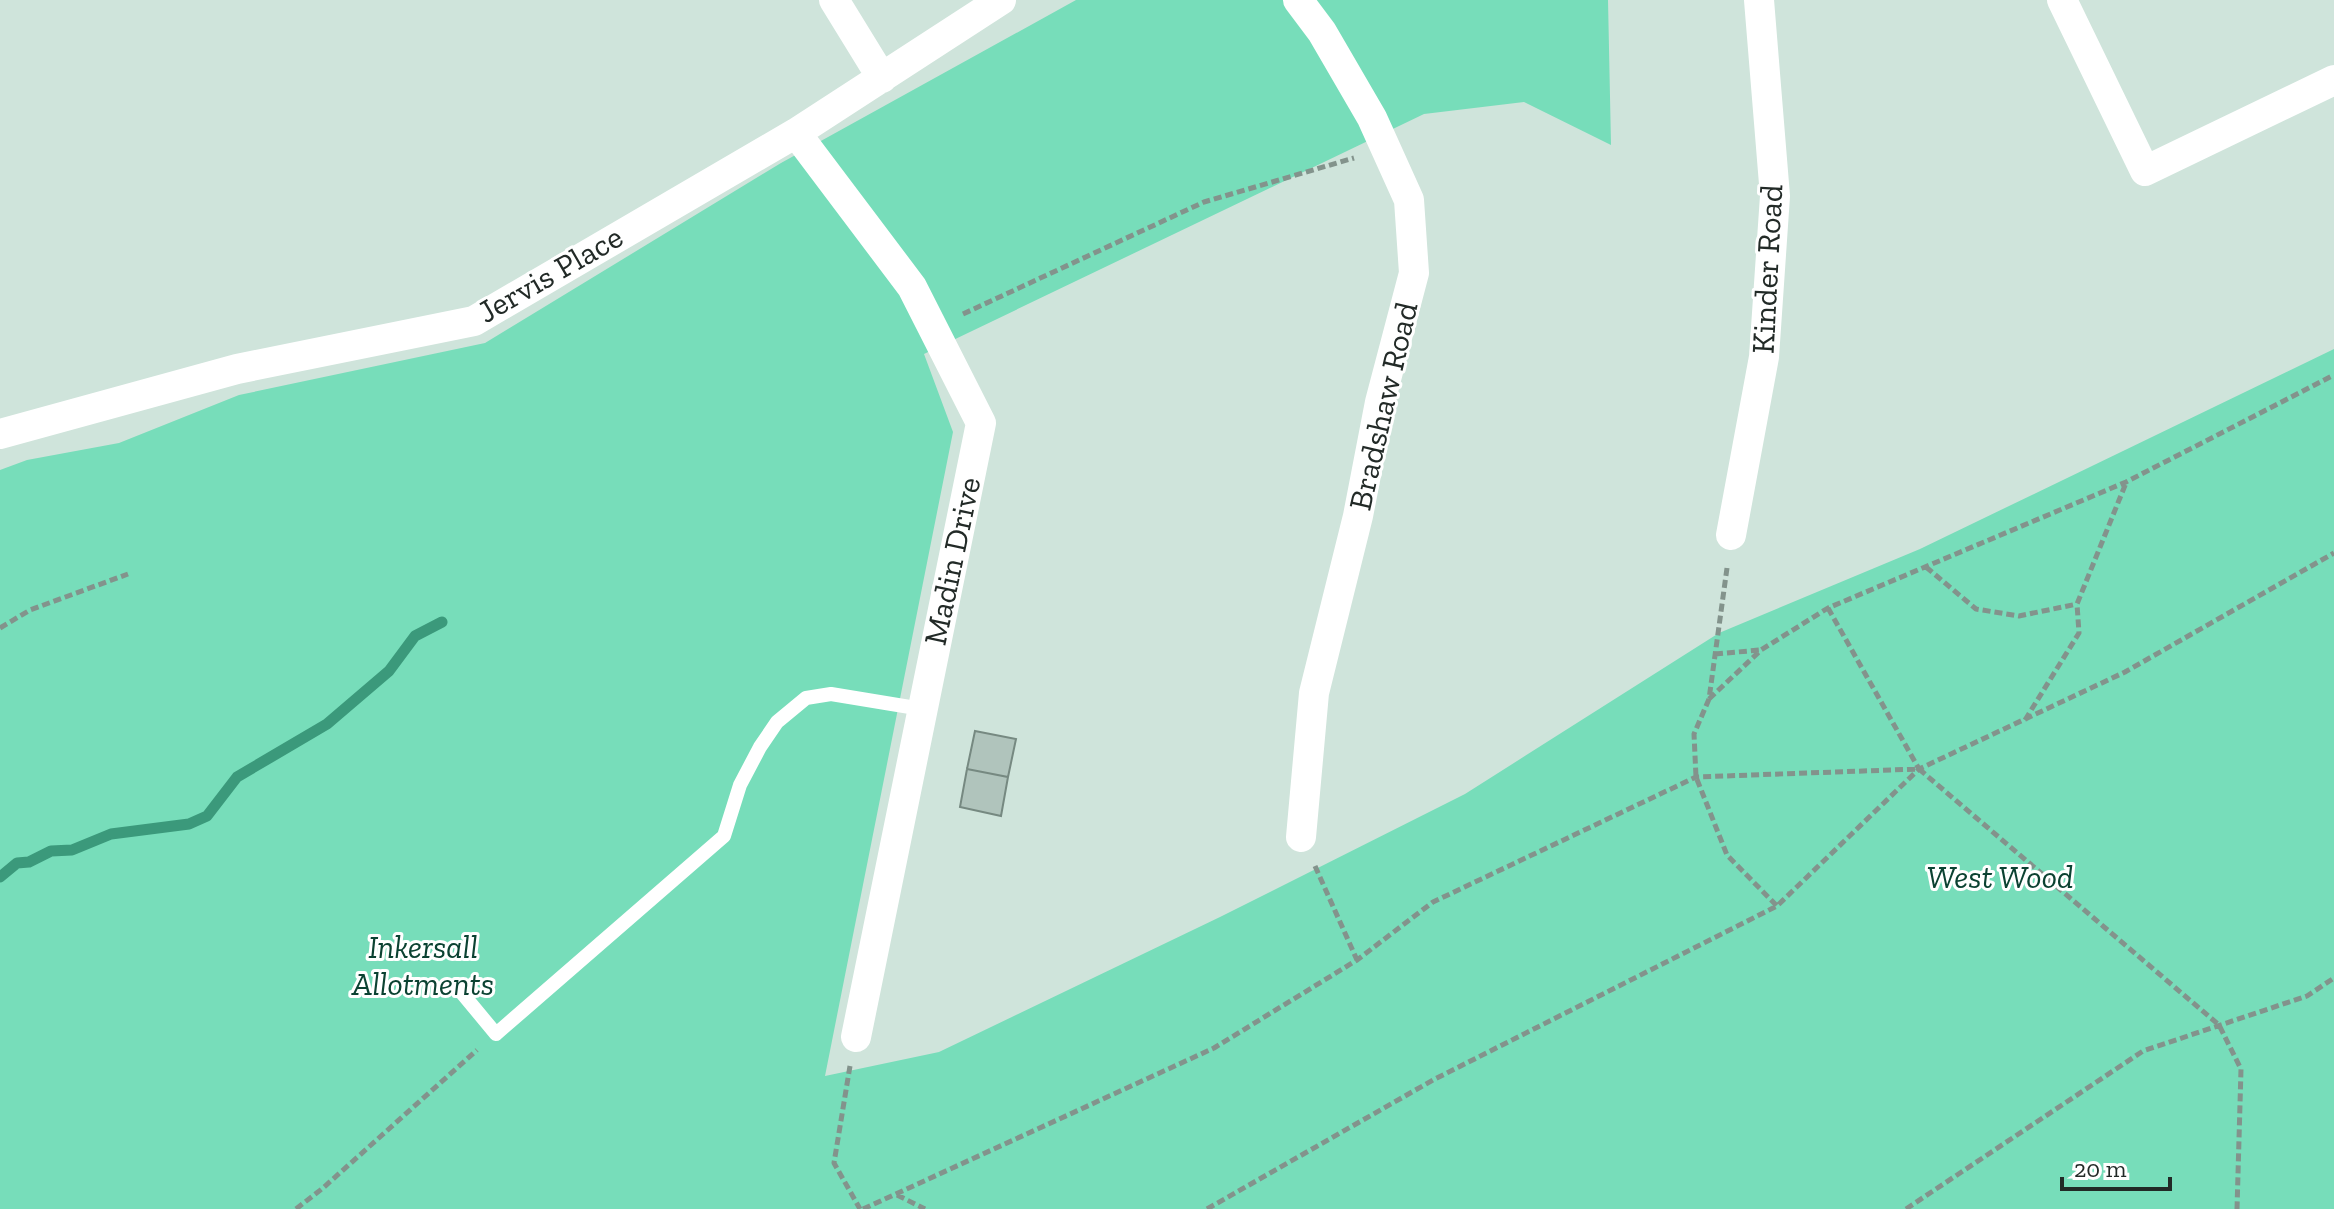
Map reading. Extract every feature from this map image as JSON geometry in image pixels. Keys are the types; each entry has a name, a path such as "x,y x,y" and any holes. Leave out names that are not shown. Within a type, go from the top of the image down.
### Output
{"street":[{"path":"834,0 882,78"},
{"name":"Jervis Place","path":"0,434 237,369 474,321 796,133 1001,0"},
{"name":"Bradshaw Road","path":"1298,0 1322,32 1372,118 1409,200 1414,273 1380,402 1358,516 1314,693 1301,837"},
{"name":"Kinder Road","path":"1731,535 1764,357 1775,196 1759,0"},
{"path":"2062,0 2145,171 2334,80"},
{"name":"Madin Drive","path":"796,133 912,287 981,423 856,1037"}],"lane":[{"path":"457,987 496,1034 724,836 740,785 760,747 777,722 806,698 831,694 922,709"}],"path":[{"path":"933,327 1204,202 1386,148"},
{"path":"1709,699 1761,650 1828,608 2126,482 2334,375"},
{"path":"2024,721 2079,633 2077,604 2126,482"},
{"path":"1731,535 1709,699 1694,734 1696,777 1727,855 1777,906"},
{"path":"1207,1209 1433,1080 1777,906 1919,769 2125,672 2334,553"},
{"path":"1926,567 1976,609 2019,616 2077,604"},
{"path":"0,628 30,610 128,574"},
{"path":"1828,608 1919,769 2219,1025 2241,1069 2237,1209"},
{"path":"1715,654 1761,650"},
{"path":"856,1037 834,1163 862,1209 1214,1048 1357,960 1433,902 1696,777 1919,769"},
{"path":"1301,837 1357,960"},
{"path":"1906,1209 2143,1051 2307,996 2334,978"},
{"path":"296,1209 496,1034"},
{"path":"896,1194 925,1209"}],"green space":[{"path":"1076,0 1608,0 1611,145 1524,102 1424,114 924,354 953,432 825,1076 939,1052 1220,917 1465,794 1719,633 1920,549 2334,349 2334,1209 0,1209 0,470 27,460 119,443 239,395 485,343 781,163"}],"building":[{"path":"975,731 1016,739 1008,777 967,769"},
{"path":"967,769 1008,777 1001,816 960,807"}],"waterway":[{"path":"0,877 17,863 29,862 51,851 72,850 111,834 189,824 207,816 237,777 327,724 389,671 415,636 442,622"}],"park label":[{"name":"West Wood","path":"2000,877"},
{"name":"Inkersall Allotments","path":"423,966"}]}
